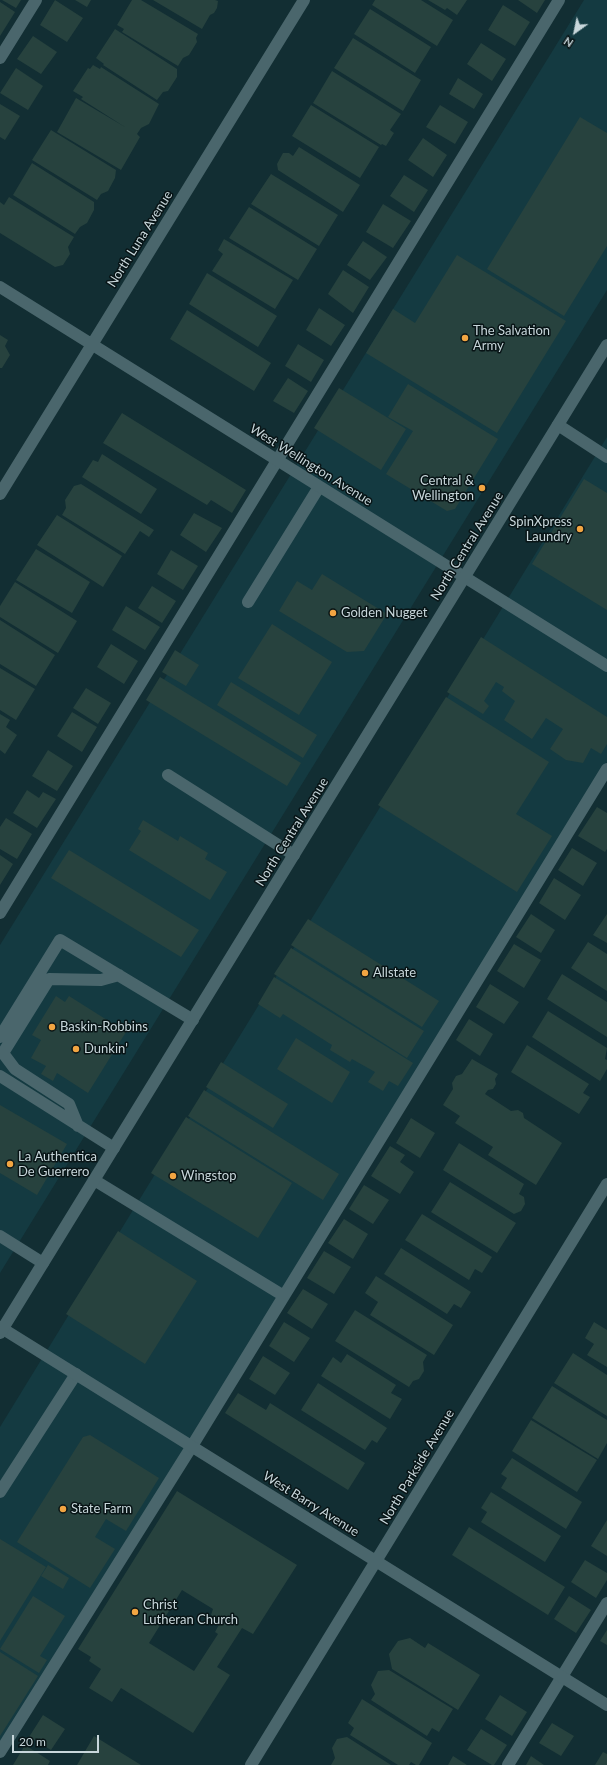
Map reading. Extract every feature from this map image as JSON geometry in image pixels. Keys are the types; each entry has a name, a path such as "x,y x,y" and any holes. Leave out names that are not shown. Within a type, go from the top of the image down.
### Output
{"street":[{"path":"0,58 36,0"},
{"name":"North Luna Avenue","path":"0,494 304,0"},
{"path":"0,913 276,460 560,0"},
{"name":"West Wellington Avenue","path":"0,287 607,666"},
{"name":"North Central Avenue","path":"1,1330 607,345"},
{"path":"558,425 607,457"},
{"path":"248,602 319,487"},
{"path":"0,1752 192,1446 607,769"},
{"path":"168,775 294,855"},
{"path":"0,1037 60,940 193,1020"},
{"path":"78,1126 70,1104 16,1069 3,1053 49,979 101,980 119,975"},
{"path":"0,1076 114,1148"},
{"path":"94,1180 284,1296"},
{"name":"North Parkside Avenue","path":"251,1765 607,1184"},
{"path":"0,1236 43,1263"},
{"name":"West Barry Avenue","path":"1,1330 76,1374 607,1706"},
{"path":"0,1492 76,1374"},
{"path":"508,1765 607,1603"}],"shaded area":[{"path":"584,0 607,0 607,290 0,1273 0,945"},
{"path":"607,437 607,762 0,1751 0,1427"}],"building":[{"path":"2,0 21,0 16,8"},
{"path":"55,0 83,18 67,42 40,25"},
{"path":"75,0 91,0 87,7"},
{"path":"132,0 141,0 198,34 196,38 197,42 189,55 183,58 178,66 122,32 124,29 117,25"},
{"path":"153,0 218,1 217,8 214,13 210,15 202,29"},
{"path":"375,0 421,0 453,20 437,46 372,5"},
{"path":"428,0 467,0 457,15 447,8 445,10"},
{"path":"518,0 545,0 537,13"},
{"path":"0,2 15,12 0,36"},
{"path":"503,5 530,22 515,46 488,30"},
{"path":"370,9 431,47 415,73 354,34"},
{"path":"115,29 177,69 177,77 168,91 163,92 157,100 103,65 104,64 96,58"},
{"path":"33,36 57,52 41,74 17,59"},
{"path":"353,38 421,80 403,111 334,68"},
{"path":"481,43 506,59 492,81 467,64"},
{"path":"93,65 100,69 101,67 159,104 149,124 141,128 137,134 140,137 121,170 57,132 76,98 125,127 81,99 83,97 73,91 88,68 90,69"},
{"path":"16,68 43,86 28,110 0,93"},
{"path":"332,71 401,114 390,130 394,133 386,146 381,145 313,103"},
{"path":"458,78 483,94 474,109 449,94"},
{"path":"0,104 20,116 5,140 0,137"},
{"path":"311,105 379,147 360,178 292,136"},
{"path":"440,105 468,122 455,144 426,127"},
{"path":"580,117 607,133 607,246 564,316 487,269"},
{"path":"51,130 116,170 115,178 108,191 101,194 97,200 32,160"},
{"path":"423,138 447,155 433,177 408,160"},
{"path":"299,147 360,185 343,212 278,170 277,164 283,153 289,153 293,156"},
{"path":"32,163 94,202 94,210 87,223 80,227 75,234 13,195"},
{"path":"271,174 338,215 319,246 251,204"},
{"path":"404,175 428,190 414,212 390,196"},
{"path":"9,197 74,237 68,247 70,254 63,265 55,267 0,233 0,202 4,205"},
{"path":"383,204 411,221 393,248 366,232"},
{"path":"249,207 317,249 298,280 229,238"},
{"path":"224,239 293,280 275,309 212,271 223,254 218,250"},
{"path":"363,241 387,257 370,280 347,265"},
{"name":"The Salvation Army","path":"457,255 566,321 497,433 366,353 393,309 415,323"},
{"path":"343,270 369,287 353,313 328,294"},
{"path":"207,273 277,316 258,347 189,304"},
{"path":"319,308 345,325 331,346 306,330"},
{"path":"187,310 271,363 254,391 170,339"},
{"path":"0,335 8,340 5,346 10,355 2,368 0,368"},
{"path":"298,344 324,360 311,382 285,366"},
{"path":"288,378 308,391 294,413 273,401"},
{"path":"408,384 498,439 455,509 447,511 386,474 413,431 388,417"},
{"path":"339,388 406,429 381,470 314,428"},
{"path":"122,413 246,490 232,513 211,500 207,505 103,443"},
{"path":"102,454 157,489 141,514 82,477 93,460 98,462"},
{"name":"SpinXpress Laundry","path":"584,479 607,493 607,610 532,564"},
{"path":"81,484 154,530 149,537 140,531 125,554 62,515 66,508 65,500 74,486"},
{"path":"194,513 222,528 206,552 180,535"},
{"path":"57,515 122,556 103,587 37,545"},
{"path":"36,549 90,582 72,613 16,580"},
{"path":"171,550 198,566 183,590 157,574"},
{"name":"Golden Nugget","path":"322,574 387,614 364,651 347,652 279,611 297,581 312,590"},
{"path":"15,582 77,621 58,653 0,617 0,606"},
{"path":"152,586 176,601 162,623 138,608"},
{"path":"126,606 160,627 145,650 112,630"},
{"path":"0,620 55,655 36,686 0,664"},
{"path":"272,624 332,662 299,715 238,678"},
{"path":"481,637 607,717 607,744 601,754 591,748 583,763 566,760 550,749 563,729 546,718 532,739 504,720 515,701 502,691 504,687 496,682 484,701 489,706 483,714 447,692"},
{"path":"111,644 138,661 124,684 97,667"},
{"path":"175,650 199,665 186,686 162,672"},
{"path":"0,668 35,689 16,720 0,710"},
{"path":"160,677 301,763 287,786 146,700"},
{"path":"231,682 317,735 303,758 217,705"},
{"path":"86,688 111,703 98,724 73,708"},
{"path":"446,697 549,762 516,814 552,836 517,892 378,805"},
{"path":"72,712 97,727 82,752 57,736"},
{"path":"0,714 10,720 6,727 17,735 5,754 0,750"},
{"path":"48,750 73,766 57,791 32,776"},
{"path":"27,790 39,798 43,792 56,799 37,828 13,813"},
{"path":"597,807 607,813 607,849 605,852 578,836"},
{"path":"6,818 32,834 17,859 0,849 0,827"},
{"path":"143,820 178,841 180,836 208,853 205,859 227,872 210,900 129,850 141,831 138,829"},
{"path":"572,848 597,863 583,886 558,870"},
{"path":"69,850 199,930 181,957 51,878"},
{"path":"0,855 13,864 0,885"},
{"path":"554,878 581,895 565,920 539,903"},
{"path":"531,914 555,930 541,953 516,937"},
{"path":"607,914 607,943 593,935"},
{"name":"Allstate","path":"308,919 439,1001 422,1027 291,945"},
{"path":"588,942 607,954 607,991 571,968"},
{"path":"514,944 541,960 524,988 497,971"},
{"path":"291,948 424,1031 407,1058 274,974"},
{"path":"562,974 607,1002 607,1037 547,999"},
{"path":"274,977 413,1063 398,1086 389,1081 383,1091 368,1082 375,1072 352,1059 350,1062 330,1050 332,1045 283,1014 280,1018 258,1004"},
{"path":"490,984 519,1002 504,1024 476,1007"},
{"name":"Dunkin'","path":"56,996 65,1002 69,996 126,1032 88,1093 57,1073 53,1081 41,1074 46,1066 31,1058 41,1040 32,1035"},
{"path":"548,1011 607,1048 605,1059 607,1060 607,1069 600,1081 532,1037"},
{"path":"469,1019 493,1034 480,1056 456,1040"},
{"path":"296,1038 350,1072 332,1103 277,1069"},
{"path":"527,1045 589,1084 583,1093 590,1097 579,1114 511,1072"},
{"path":"472,1059 498,1074 495,1079 496,1084 493,1089 488,1090 485,1094 511,1111 518,1110 523,1113 524,1118 562,1143 536,1185 488,1155 493,1147 455,1123 460,1116 443,1105 453,1089 452,1083 456,1076 462,1074"},
{"path":"221,1062 288,1104 273,1128 206,1087"},
{"path":"204,1090 339,1174 323,1200 188,1116"},
{"path":"0,1105 67,1144 37,1195 0,1173"},
{"path":"186,1117 292,1183 258,1238 151,1173"},
{"path":"411,1118 435,1133 420,1158 396,1143"},
{"path":"459,1143 524,1184 519,1194 524,1197 525,1204 521,1211 514,1214 443,1170"},
{"path":"390,1146 405,1155 400,1162 414,1172 400,1194 371,1176"},
{"path":"450,1182 516,1223 497,1253 431,1212"},
{"path":"364,1185 389,1200 373,1224 349,1209"},
{"path":"422,1214 492,1257 482,1273 475,1269 469,1280 405,1240"},
{"path":"344,1219 368,1234 353,1259 328,1243"},
{"path":"118,1231 197,1281 145,1364 66,1314"},
{"path":"401,1248 471,1292 461,1308 454,1304 447,1314 384,1274"},
{"path":"324,1251 351,1267 334,1294 307,1278"},
{"path":"376,1276 453,1325 434,1355 370,1315 378,1302 365,1293"},
{"path":"303,1289 328,1304 312,1329 287,1313"},
{"path":"355,1310 427,1355 423,1362 424,1371 419,1379 413,1381 409,1387 335,1341"},
{"path":"284,1322 310,1338 294,1362 269,1346"},
{"path":"594,1322 607,1330 607,1367 587,1355 594,1344 585,1338"},
{"path":"573,1353 607,1375 607,1416 554,1383"},
{"path":"347,1354 396,1385 391,1393 402,1399 390,1419 321,1376 333,1357 341,1363"},
{"path":"263,1356 290,1373 275,1395 249,1379"},
{"path":"318,1383 387,1428 377,1443 372,1440 365,1450 301,1410"},
{"path":"552,1386 607,1420 607,1443 598,1459 532,1418"},
{"path":"238,1393 266,1410 270,1403 365,1463 348,1490 225,1413"},
{"path":"531,1420 597,1460 577,1492 512,1451"},
{"path":"90,1435 159,1478 126,1531 106,1519 95,1537 115,1549 90,1588 17,1542 83,1437"},
{"path":"512,1458 582,1502 566,1529 501,1488 507,1478 501,1474"},
{"name":"Christ Lutheran Church","path":"177,1491 297,1565 253,1634 242,1628 217,1667 230,1675 193,1733 121,1688 112,1702 89,1688 101,1669 89,1661 91,1657 78,1649","holes":["182,1590 213,1609 211,1615 221,1621 215,1632 218,1634 194,1671 149,1643"]},
{"path":"491,1492 561,1536 545,1562 481,1522 487,1512 481,1508"},
{"path":"607,1520 607,1556 591,1546"},
{"path":"469,1527 565,1587 548,1615 452,1555"},
{"path":"0,1539 46,1567 0,1641"},
{"path":"585,1560 607,1573 607,1580 596,1598 571,1582"},
{"path":"48,1565 69,1578 63,1589 41,1576"},
{"path":"33,1596 65,1616 40,1656 47,1660 39,1673 0,1649"},
{"path":"569,1596 591,1610 576,1633 554,1619"},
{"path":"607,1630 607,1645 600,1641"},
{"path":"410,1638 425,1648 428,1643 480,1675 458,1710 392,1669 389,1654 398,1641"},
{"path":"0,1652 38,1676 0,1736"},
{"path":"389,1670 453,1709 439,1732 432,1728 427,1736 371,1700 375,1694 371,1685 378,1671"},
{"path":"500,1695 527,1712 512,1736 485,1719"},
{"path":"362,1699 432,1743 419,1765 411,1762 409,1765 398,1765 350,1735 354,1728 348,1723"},
{"path":"43,1715 65,1729 51,1750 29,1737"},
{"path":"552,1723 574,1736 561,1756 539,1743"},
{"path":"481,1729 507,1745 494,1765 467,1750"},
{"path":"94,1736 141,1765 77,1765"},
{"path":"347,1737 391,1765 331,1765 335,1758 332,1748 337,1739"},
{"path":"25,1745 50,1761 48,1765 13,1765"},
{"path":"603,1752 607,1754 607,1765 595,1765"},
{"path":"453,1756 467,1765 448,1765"},
{"path":"531,1756 544,1765 526,1765"}],"place":[{"name":"The Salvation Army","path":"465,338"},
{"name":"Central & Wellington","path":"482,488"},
{"name":"SpinXpress Laundry","path":"580,529"},
{"name":"Golden Nugget","path":"333,613"},
{"name":"Allstate","path":"365,973"},
{"name":"Baskin-Robbins","path":"52,1027"},
{"name":"Dunkin'","path":"76,1049"},
{"name":"La Authentica De Guerrero","path":"10,1164"},
{"name":"Wingstop","path":"173,1176"},
{"name":"State Farm","path":"63,1509"},
{"name":"Christ Lutheran Church","path":"135,1612"}]}
